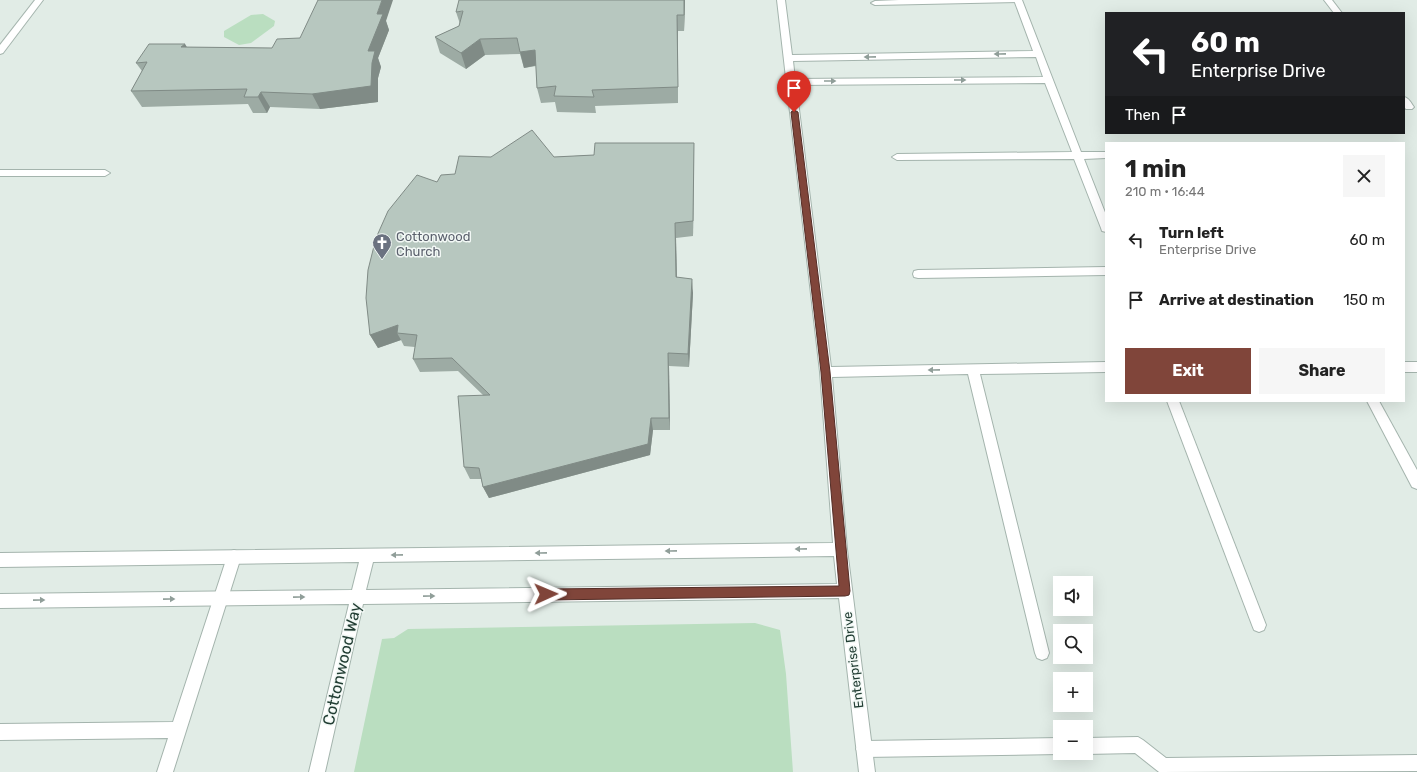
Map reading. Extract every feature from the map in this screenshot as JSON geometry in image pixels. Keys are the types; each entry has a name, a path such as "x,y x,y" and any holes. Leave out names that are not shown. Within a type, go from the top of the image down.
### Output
{"street":[{"path":"0,51 39,0"},
{"name":"Enterprise Drive","path":"781,0 826,372 840,549 867,772"},
{"path":"875,3 1018,0 1105,225"},
{"path":"1328,0 1337,12"},
{"path":"788,58 1039,54"},
{"path":"791,82 1049,80"},
{"path":"897,157 1105,155"},
{"path":"0,173 105,173"},
{"path":"918,274 1105,271"},
{"path":"826,372 1105,367"},
{"path":"1405,367 1417,368"},
{"path":"973,369 1042,653"},
{"path":"1173,402 1259,625"},
{"path":"1375,402 1417,483"},
{"path":"0,560 840,549"},
{"name":"Cottonwood Way","path":"317,772 367,556"},
{"path":"165,772 234,557"},
{"path":"0,601 845,591"},
{"path":"0,732 179,730"},
{"path":"1093,746 1138,745 1164,769 1417,763"},
{"path":"864,749 1053,746"}],"green space":[{"path":"263,14 275,21 274,26 251,43 239,45 224,37 224,31 251,15"},
{"path":"755,623 780,630 786,674 793,772 354,772 382,639 394,638 408,629"}],"building":[{"path":"318,0 382,0 377,14 383,14 368,51 375,51 372,63 371,86 312,94 261,92 258,97 244,97 247,89 131,91 147,62 136,63 149,44 185,44 181,47 272,48 277,39 300,38"},
{"path":"459,0 684,0 684,15 677,15 678,87 592,90 594,97 554,96 556,86 537,88 535,50 520,52 517,38 480,39 461,53 435,37 459,26 463,11 456,12"},
{"path":"532,130 554,157 594,155 595,143 694,143 693,221 675,223 676,277 692,279 688,354 668,353 669,418 651,418 648,444 483,487 479,468 464,467 458,396 490,395 452,358 413,359 417,335 397,333 398,325 370,335 366,298 368,270 376,238 388,211 417,175 437,182 441,175 455,174 459,156 491,157"}],"place":[{"name":"Cottonwood Church","path":"382,260"}],"route":[{"path":"546,594 845,591 840,549 826,372 794,112"}]}
